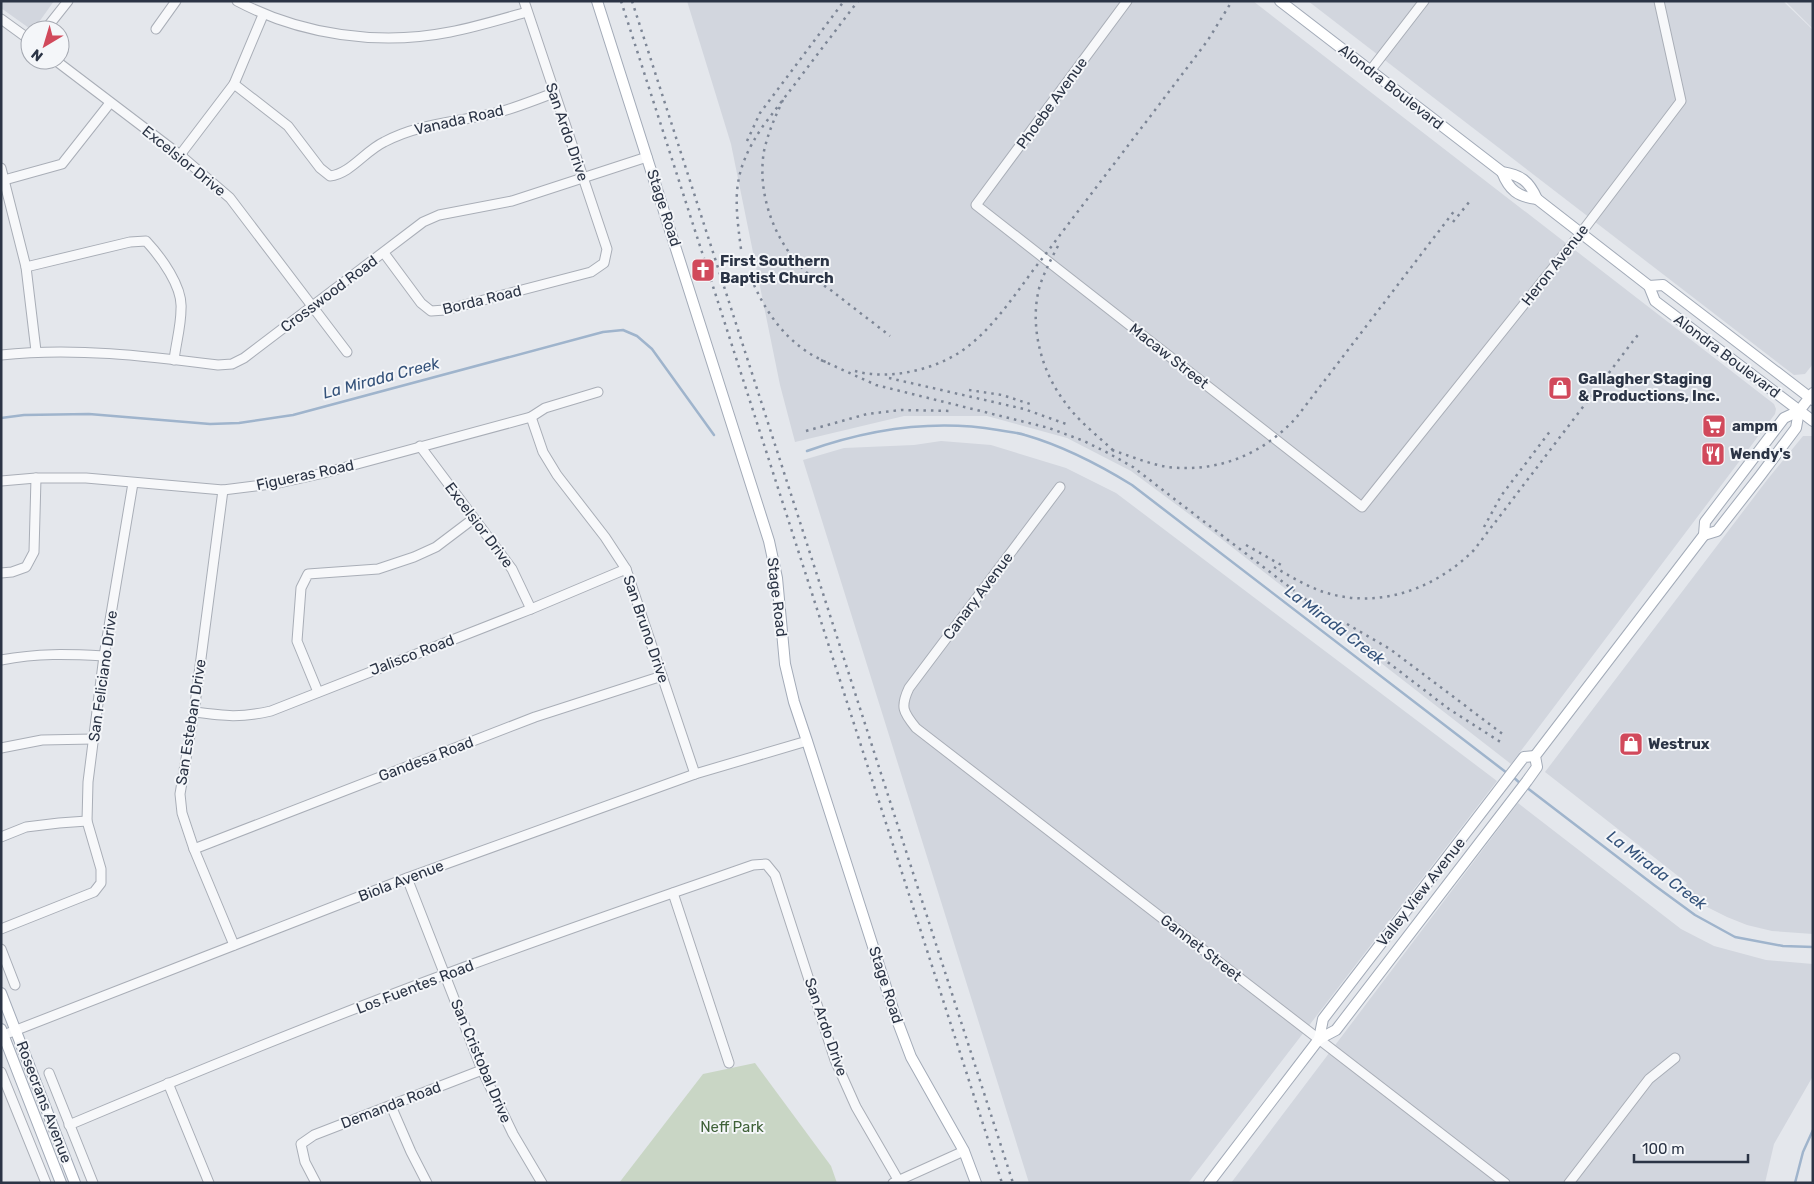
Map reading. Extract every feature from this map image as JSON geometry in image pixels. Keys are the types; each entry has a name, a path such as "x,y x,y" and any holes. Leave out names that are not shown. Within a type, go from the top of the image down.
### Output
{"main road":[{"name":"Stage Road","path":"597,1 648,156 769,541 777,578 785,664 794,702 894,1012 916,1066 964,1150 976,1183"},
{"name":"Alondra Boulevard","path":"1280,1 1502,172 1516,174 1532,186 1537,199 1649,286 1655,301 1813,421"},
{"name":"Alondra Boulevard","path":"1649,286 1664,285 1812,397"},
{"name":"Valley View Avenue","path":"1704,536 1705,522 1784,418 1799,411 1812,397"},
{"name":"Valley View Avenue","path":"1319,1039 1323,1019 1524,757 1535,756 1704,536 1717,531 1796,428 1799,411"},
{"name":"Valley View Avenue","path":"1210,1183 1319,1039 1336,1030 1527,781 1537,767 1535,756"},
{"name":"Rosecrans Avenue","path":"1,993 75,1183"},
{"name":"Rosecrans Avenue","path":"2,1034 61,1183"}],"street":[{"path":"53,20 68,1"},
{"path":"156,28 176,1"},
{"path":"237,1 263,15 315,30 352,36 383,38 449,32 527,12"},
{"name":"San Ardo Drive","path":"524,1 607,249 604,263"},
{"name":"Phoebe Avenue","path":"976,205 1127,1"},
{"path":"1370,71 1424,1"},
{"name":"Heron Avenue","path":"1362,507 1581,233 1681,101 1659,1"},
{"path":"180,155 234,84 263,15"},
{"path":"1,19 20,33"},
{"name":"Excelsior Drive","path":"68,70 180,155 230,198 347,352"},
{"name":"Vanada Road","path":"234,84 288,126 320,168 330,176 339,175 383,142 405,132 503,111 554,93"},
{"path":"3,181 62,164 110,103"},
{"name":"Crosswood Road","path":"1,355 36,351 111,353 218,365 232,364 244,358 423,222 439,216 512,201 648,156"},
{"path":"1,168 26,267 36,351"},
{"name":"Macaw Street","path":"976,205 1362,507"},
{"path":"26,267 130,242 146,241 158,254 180,292 182,308 174,360"},
{"name":"Borda Road","path":"384,253 421,303 431,311 445,310 591,272 604,263"},
{"name":"Figueras Road","path":"1,481 36,478 86,478 223,490 297,479 531,417 545,408 598,392"},
{"name":"San Bruno Drive","path":"531,417 543,452 557,475 605,537 626,569 695,774"},
{"name":"Excelsior Drive","path":"420,446 512,569 531,609"},
{"path":"1,573 12,572 26,566 34,552 36,478"},
{"name":"San Feliciano Drive","path":"1,930 94,892 102,883 101,869 87,821 88,782 104,656 133,483"},
{"name":"Canary Avenue","path":"902,708 904,697 909,688 1060,487"},
{"name":"San Esteban Drive","path":"223,490 194,712 180,794 182,813 194,849 234,946"},
{"path":"318,692 296,641 301,588 308,574 378,569 414,557 436,547 473,519"},
{"name":"Jalisco Road","path":"194,712 246,716 271,711 531,609 626,569"},
{"path":"1,660 32,654 104,656"},
{"name":"Gandesa Road","path":"194,849 535,717 662,676"},
{"name":"Gannet Street","path":"902,708 916,728 1505,1183"},
{"path":"1,748 42,740 93,739"},
{"name":"Biola Avenue","path":"2,1034 407,878 695,774 807,741"},
{"path":"1,837 26,827 87,821"},
{"name":"San Ardo Drive","path":"766,864 775,875 835,1060 856,1107 898,1182"},
{"name":"Los Fuentes Road","path":"69,1125 445,975 753,865 766,864"},
{"name":"San Cristobal Drive","path":"407,878 482,1070 513,1134 542,1183"},
{"path":"673,893 729,1063"},
{"path":"1,949 15,985"},
{"path":"1569,1183 1649,1079 1675,1058"},
{"name":"Demanda Road","path":"316,1183 305,1162 302,1144 314,1134 392,1106 482,1070"},
{"name":"Rosecrans Avenue","path":"1,1072 46,1183"},
{"name":"Rosecrans Avenue","path":"49,1073 93,1183"},
{"path":"168,1084 209,1183"},
{"path":"392,1106 411,1152 427,1183"},
{"path":"898,1182 964,1150"}],"shaded area":[{"path":"1,1 54,1 40,20 20,20 20,22 1,8"},
{"path":"687,1 1253,1 1774,404 1775,414 1511,764 1131,471 1067,438 987,416 904,416 795,442 780,385 731,144"},
{"path":"1308,1 1783,1 1813,30 1813,364 1805,374 1794,375"},
{"path":"1786,1 1813,1 1813,29 1787,3"},
{"path":"1803,436 1813,436 1813,934 1772,931 1747,925 1693,900 1681,892 1687,883 1545,772 1767,480"},
{"path":"941,441 991,445 1066,468 1116,493 1497,781 1188,1183 1029,1183 803,460 844,448 914,445"},
{"path":"1518,803 1681,929 1714,946 1766,960 1813,964 1813,1076 1774,1144 1765,1183 1231,1183"}],"green space":[{"name":"Neff Park","path":"755,1063 831,1166 837,1183 619,1183 703,1074"}],"waterway":[{"name":"La Mirada Creek","path":"1,418 24,415 89,414 210,424 239,423 293,415 603,332 623,330 637,336 652,349 714,435"},
{"name":"La Mirada Creek","path":"807,451 830,443 878,432 901,428 949,426 974,427 1022,434 1053,444 1080,456 1132,485 1507,773"},
{"name":"La Mirada Creek","path":"1512,776 1521,784"},
{"name":"La Mirada Creek","path":"1526,787 1695,915 1735,937 1783,946 1813,947"},
{"path":"1795,1183 1803,1152 1813,1130"}],"railway":[{"path":"621,1 1002,1183"},
{"path":"632,1 1013,1183"},
{"path":"747,141 760,113 844,1"},
{"path":"741,249 737,214 738,185 741,171 753,142 763,126 858,1"},
{"path":"855,371 880,375 921,369 957,354 982,334 1005,308 1208,40 1232,1"},
{"path":"783,100 768,138 762,167 765,198 775,229 792,256 805,271 890,336"},
{"path":"1453,222 1470,201"},
{"path":"1112,450 1161,466 1187,468 1222,464 1254,451 1269,442 1296,418 1455,210"},
{"path":"1058,246 1040,285 1037,300 1036,330 1043,360 1056,388 1070,408 1082,422 1115,452"},
{"path":"754,285 767,309 782,330 802,348 826,362"},
{"path":"1274,567 1318,590 1339,596 1360,598 1402,593 1440,576 1474,550 1640,332"},
{"path":"821,360 876,385 1049,428 1084,441 1133,467 1449,709 1502,743"},
{"path":"889,378 1024,409 1069,425"},
{"path":"969,390 1002,395 1030,404"},
{"path":"806,431 867,414 901,410 953,411"},
{"path":"1484,527 1501,496 1551,430"},
{"path":"1246,545 1283,566"},
{"path":"1347,624 1390,649 1504,735"}],"place":[{"name":"First Southern Baptist Church","path":"703,270"},
{"name":"Gallagher Staging & Productions, Inc.","path":"1560,388"},
{"name":"ampm","path":"1714,426"},
{"name":"Wendy's","path":"1713,454"},
{"name":"Westrux","path":"1631,744"}]}
